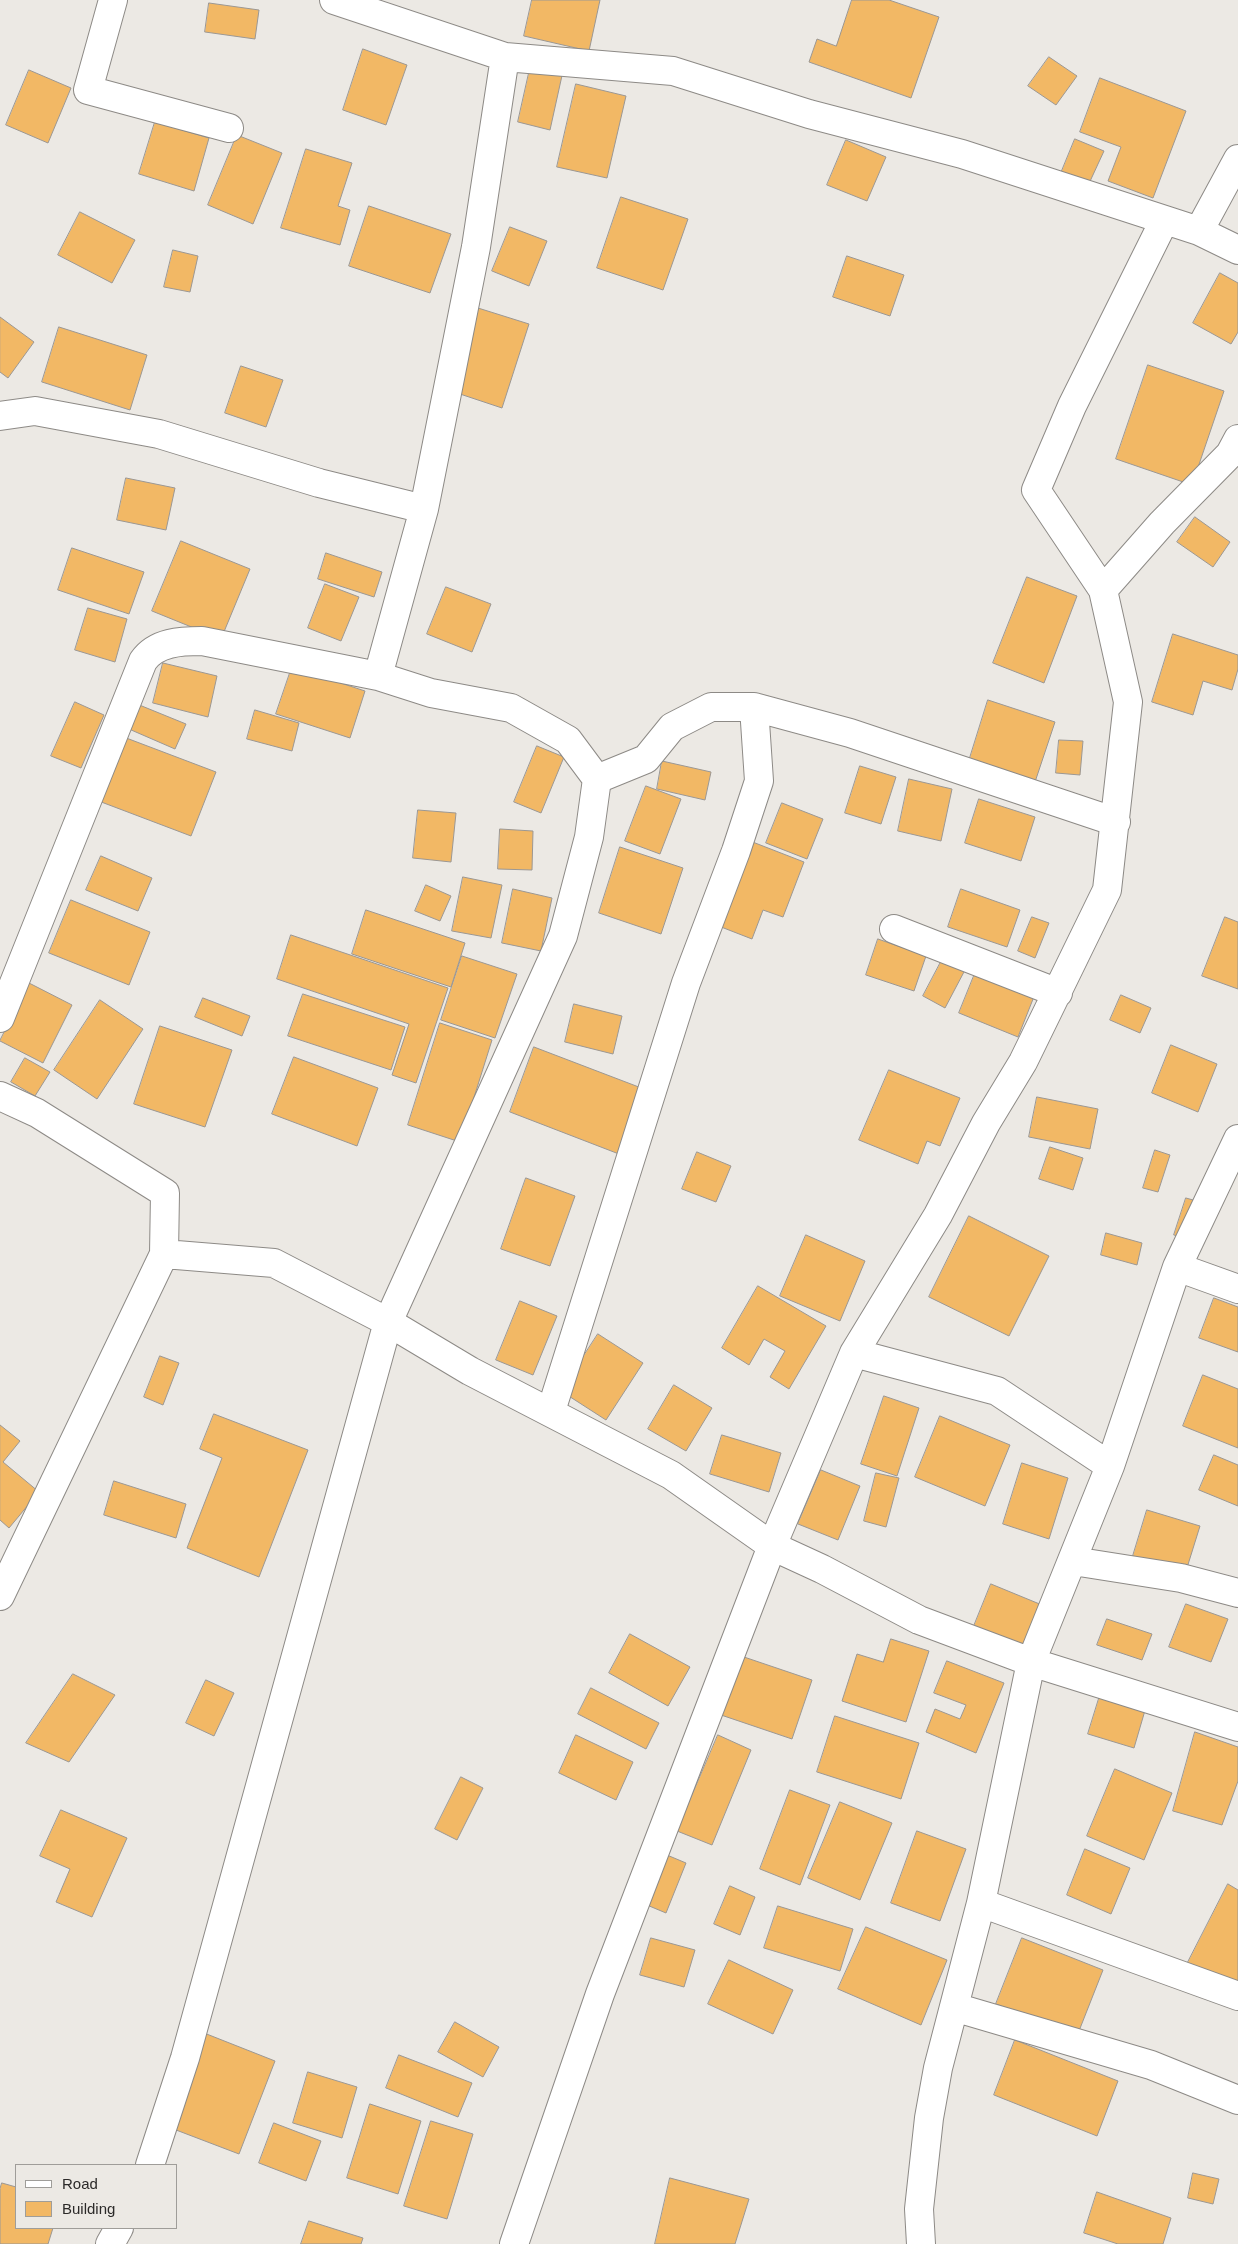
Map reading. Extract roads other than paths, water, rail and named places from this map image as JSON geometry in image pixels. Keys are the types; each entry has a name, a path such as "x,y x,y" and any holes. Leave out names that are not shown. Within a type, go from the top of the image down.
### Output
{"street":[{"path":"113,0 88,90 229,128"},
{"path":"334,0 505,57 673,71 809,114 962,154 1199,232 1238,250"},
{"path":"378,676 424,509 476,247 505,57"},
{"path":"1199,232 1238,159"},
{"path":"514,2244 600,1994 772,1546 854,1353 938,1215 986,1123 1023,1062 1107,890 1128,702 1103,590 1036,490 1072,406 1164,221"},
{"path":"0,416 35,411 159,434 319,483 424,509"},
{"path":"1103,590 1162,523 1230,454 1238,439"},
{"path":"0,1018 139,670 148,653 176,641 202,641 378,676 431,693 511,708 568,740 597,779 589,837 563,936 388,1322 186,2058 150,2164"},
{"path":"597,779 646,759 672,727 711,707 754,708 850,734 1116,822"},
{"path":"551,1411 686,983 736,851 759,781 754,708"},
{"path":"894,929 1058,993"},
{"path":"0,1096 37,1113 165,1193 164,1254 0,1596"},
{"path":"921,2244 919,2209 929,2118 938,2068 982,1903 1031,1662 1110,1466 1176,1267 1238,1139"},
{"path":"164,1254 274,1263 388,1322 470,1371 551,1411 671,1475 772,1546 822,1569 919,1620 1031,1662 1238,1727"},
{"path":"1176,1267 1238,1288"},
{"path":"854,1353 997,1391 1110,1466"},
{"path":"1073,1561 1181,1578 1238,1593"},
{"path":"982,1903 1238,1996"},
{"path":"954,2007 1151,2065 1238,2100"},
{"path":"110,2244 118,2229"}]}
